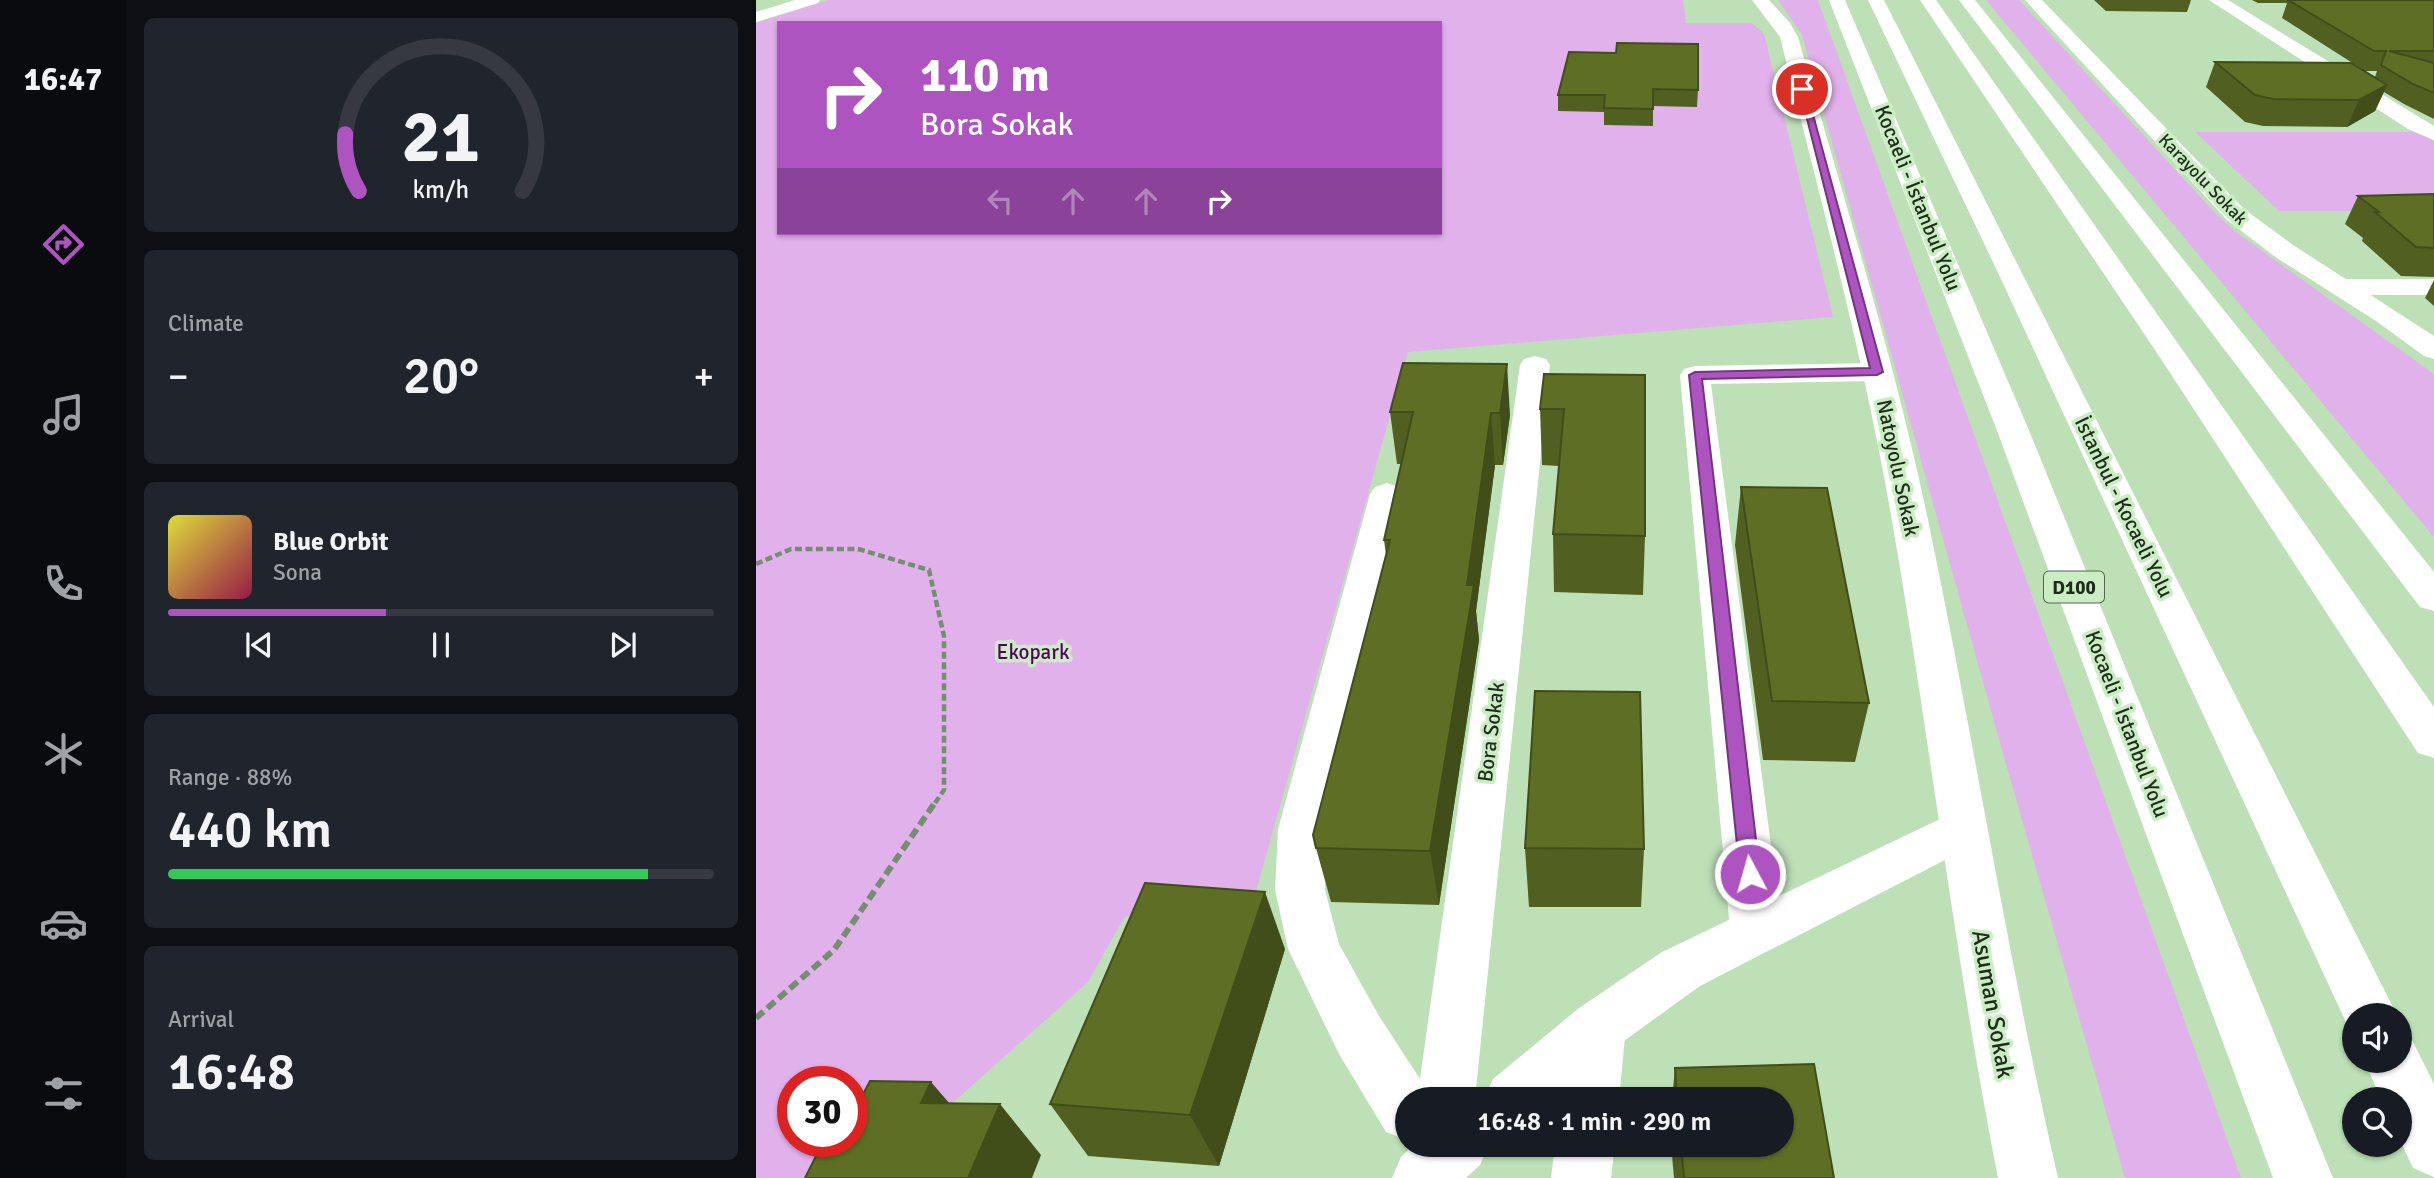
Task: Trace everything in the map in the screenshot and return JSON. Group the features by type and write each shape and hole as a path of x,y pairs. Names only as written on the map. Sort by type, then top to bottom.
{"main road":[{"path":"756,17 812,0"},
{"name":"Natoyolu Sokak","path":"1760,0 1784,27 1789,37 1877,372 1912,531 1961,828"},
{"name":"Kocaeli - İstanbul Yolu","path":"1837,0 2012,428 2303,1178"},
{"name":"İstanbul - Kocaeli Yolu","path":"1876,0 2013,276 2364,1003"},
{"path":"1928,0 2176,359 2434,741"},
{"path":"1967,0 2434,598"},
{"name":"Karayolu Sokak","path":"2033,0 2235,214 2290,255 2344,287 2434,351"},
{"path":"2217,0 2415,125 2434,134"},
{"path":"2234,11 2261,10"},
{"path":"2344,287 2434,287"},
{"name":"Bora Sokak","path":"1448,1087 1535,365"},
{"path":"1756,930 1695,375 1877,372"},
{"path":"1387,494 1302,830 1300,890 1314,949 1359,1035 1395,1092"},
{"path":"1527,1087 1598,1027 1681,969 1961,828"},
{"name":"Asuman Sokak","path":"1961,828 2008,1088 2028,1178"},
{"path":"1591,1087 1598,1027"},
{"path":"2398,1073 2434,1147"},
{"path":"1581,1178 1583,1157"}],"path":[{"path":"756,564 791,549 858,549 929,570 944,636 946,735 944,790 834,950 756,1018"}],"green space":[{"name":"Ekopark","path":"828,0 1683,0 1686,23 1752,23 1764,34 1833,317 1408,352 1256,891 1188,888 1124,918 1088,982 919,1133 898,1178 756,1178 756,23"},
{"path":"1778,0 1818,0 2241,1178 2125,1178 1802,35"},
{"path":"1986,0 2019,0 2216,214 2237,233 2434,374 2434,537"},
{"path":"2195,132 2413,132 2434,141 2434,211 2279,211"}],"building":[{"path":"2288,0 2434,0 2434,51 2389,51 2434,63 2434,93 2381,65 2386,51 2374,51"},
{"path":"1617,43 1698,44 1698,90 1653,89 1653,109 1604,108 1605,95 1558,95 1569,52 1616,53"},
{"path":"2215,62 2351,63 2387,85 2359,100 2273,99 2255,95"},
{"path":"2434,194 2434,248 2416,247 2358,196"},
{"path":"1403,363 1507,364 1500,413 1491,413 1467,585 1474,585 1430,851 1316,848 1313,835 1390,540 1384,540 1413,412 1390,412"},
{"path":"1544,374 1645,375 1645,536 1553,534 1564,409 1540,409"},
{"path":"1741,487 1827,488 1869,703 1772,701"},
{"path":"1535,691 1640,692 1644,849 1525,848"},
{"path":"1145,883 1265,892 1190,1115 1050,1104"},
{"path":"1814,1064 1834,1178 1684,1178 1682,1157 1794,1157 1794,1087 1676,1087 1675,1068"},
{"path":"870,1081 931,1082 921,1103 1000,1104 968,1178 805,1178 816,1157 868,1157"}],"route":[{"path":"1750,874 1695,375 1877,372 1802,89"}]}
